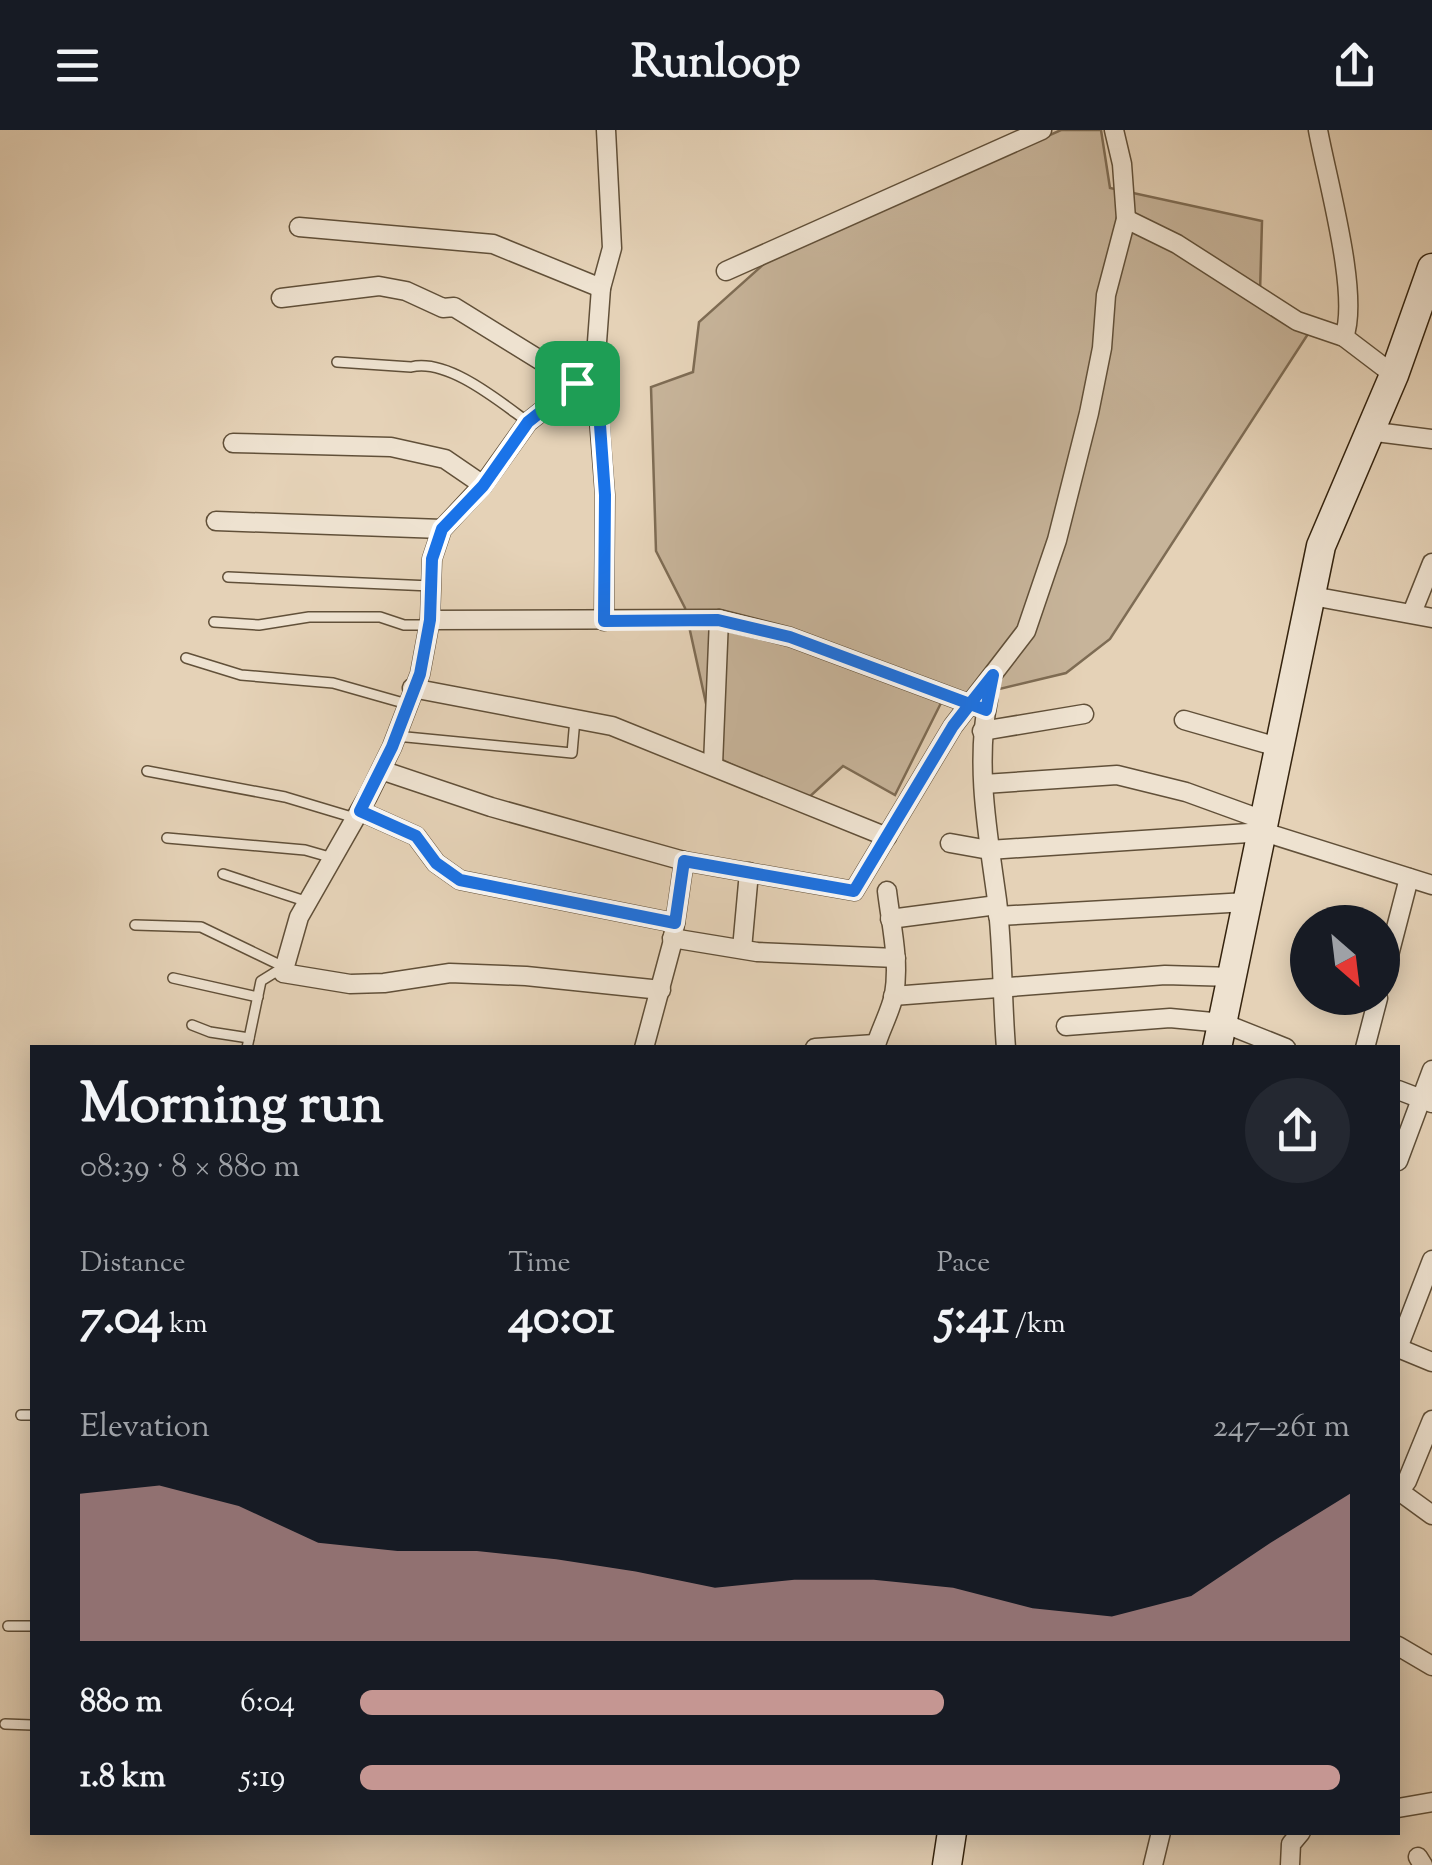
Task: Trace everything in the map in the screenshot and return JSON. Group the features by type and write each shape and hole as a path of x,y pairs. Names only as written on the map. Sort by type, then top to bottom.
{"street":[{"path":"604,621 605,495 596,369 602,288 612,248 606,131 624,130"},
{"path":"726,271 1042,130"},
{"path":"380,770 491,807 684,861 854,891 953,726 978,708 993,675 1026,631 1057,540 1089,413 1102,348 1106,296 1126,220 1122,164 1114,130"},
{"path":"1318,130 1348,286 1350,322 1344,337"},
{"path":"1126,220 1177,244 1297,321 1344,337 1394,375"},
{"path":"299,227 492,244 602,288"},
{"path":"1220,1035 1321,546 1394,375 1432,268"},
{"path":"281,298 378,286 406,290 443,308 454,307 577,383"},
{"path":"596,369 528,422 483,486 442,529 432,559 429,622 420,674 380,770 299,916 283,973 350,984 384,984 450,973 526,976 661,990"},
{"path":"1368,431 1432,440"},
{"path":"233,442 391,447 446,459 483,486"},
{"path":"216,521 442,529"},
{"path":"1412,613 1432,564"},
{"path":"1312,596 1432,618"},
{"path":"429,622 718,620 790,637 978,708"},
{"path":"713,765 718,620"},
{"path":"410,696 612,726 887,838"},
{"path":"978,708 989,850 998,910 1006,1045"},
{"path":"982,731 1084,714"},
{"path":"1184,720 1281,748"},
{"path":"984,784 1117,775 1156,783 1432,885"},
{"path":"357,814 416,836 436,863 460,880 742,949 896,958"},
{"path":"950,843 989,850 1265,826"},
{"path":"645,1045 674,931 684,861"},
{"path":"742,949 749,872"},
{"path":"1400,911 1409,878"},
{"path":"875,1045 893,996 896,958 886,891"},
{"path":"890,918 998,910 1248,902"},
{"path":"893,996 1165,975 1233,977"},
{"path":"1367,1045 1374,1015"},
{"path":"1066,1026 1170,1018 1220,1035 1271,1045"},
{"path":"1400,1158 1427,1102 1432,1070"},
{"path":"1400,1091 1427,1102"},
{"path":"1400,1343 1432,1260"},
{"path":"1400,1349 1432,1362"},
{"path":"1400,1490 1432,1420"},
{"path":"1400,1493 1432,1515"},
{"path":"1400,1647 1432,1666"},
{"path":"1400,1808 1432,1802"},
{"path":"947,1865 952,1835"},
{"path":"1153,1865 1160,1835"},
{"path":"1290,1865 1290,1844 1298,1835"}],"lane":[{"path":"337,362 434,368 473,383 528,422"},
{"path":"228,577 431,586"},
{"path":"214,622 259,626 309,617 380,617 404,625 429,622"},
{"path":"186,658 241,675 332,682 410,696"},
{"path":"396,736 572,753 575,719"},
{"path":"147,771 357,814"},
{"path":"167,838 305,850 333,858"},
{"path":"223,874 308,902"},
{"path":"134,925 201,927 284,967"},
{"path":"192,1025 248,1043 261,980 284,967"},
{"path":"173,978 258,997"},
{"path":"20,1415 30,1415"},
{"path":"8,1626 30,1626"},
{"path":"5,1724 30,1726"}],"shaded area":[{"path":"1061,130 1101,130 1110,188 1262,221 1260,293 1308,334 1110,639 1066,673 941,703 895,795 843,766 806,800 718,758 685,608 656,551 651,387 693,372 699,322 765,263"}],"route":[{"path":"577,383 528,422 483,486 442,529 432,559 430,620 420,674 392,747 360,811 416,836 436,863 460,880 675,923 684,861 854,891 953,726 970,704 986,710 993,675 970,704 790,637 718,620 604,621 605,495 596,369 577,383"}]}
